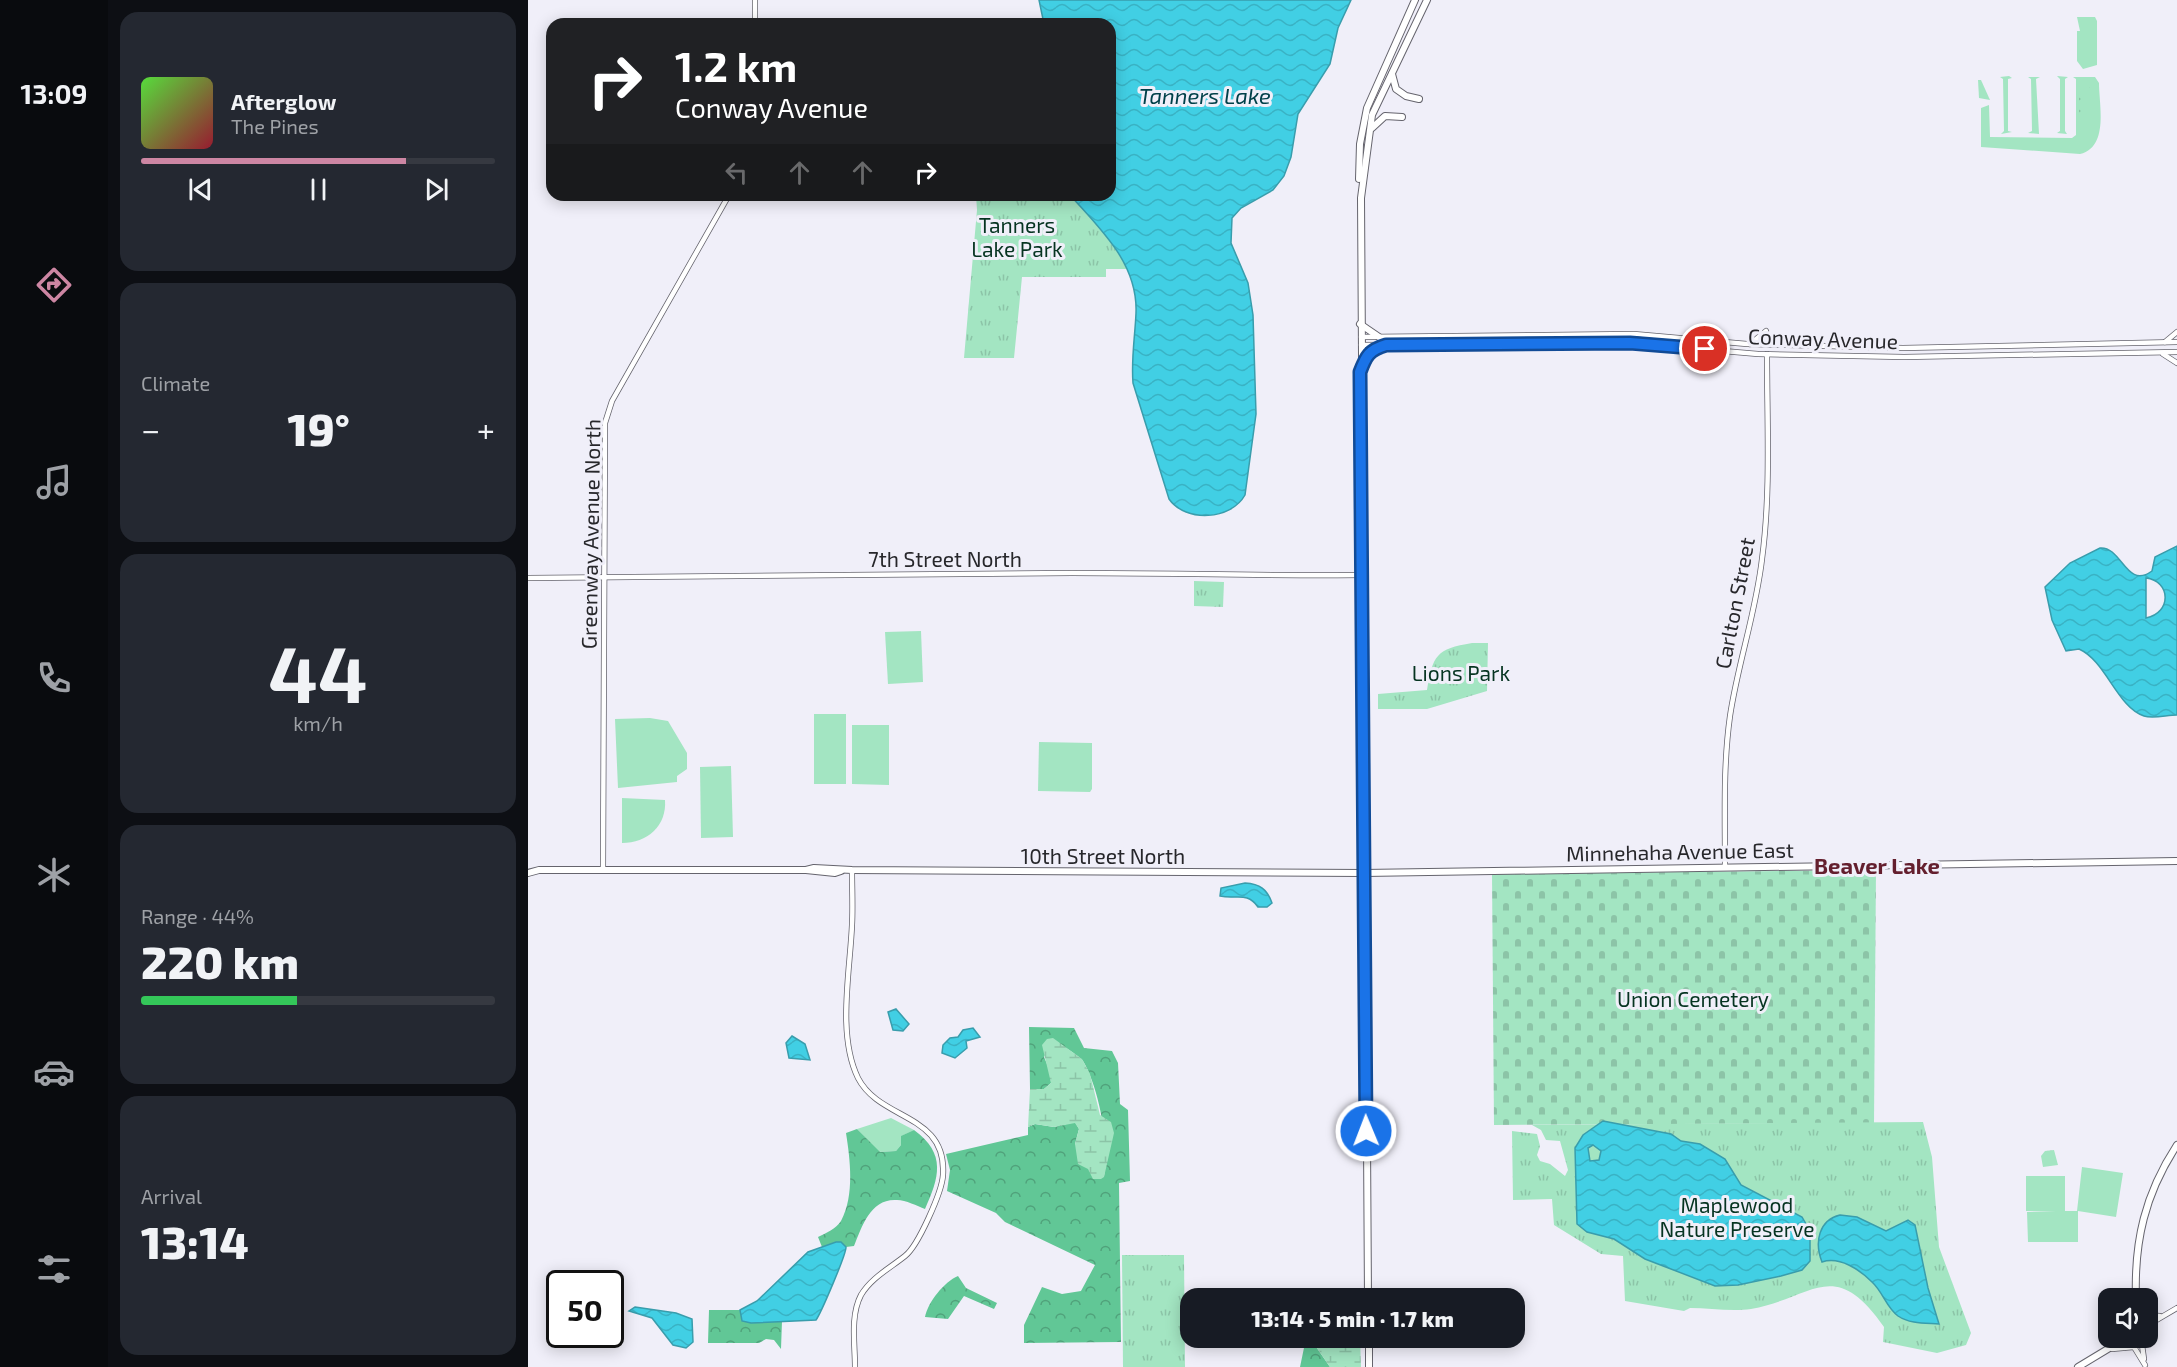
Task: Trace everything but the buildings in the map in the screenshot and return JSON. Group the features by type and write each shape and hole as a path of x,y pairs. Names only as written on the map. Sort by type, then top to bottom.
{"main road":[{"path":"1368,1288 1360,144 1367,108 1415,0"},
{"path":"1361,198 1372,115 1427,0"},
{"path":"1392,72 1396,89 1406,96 1419,99"},
{"path":"1368,137 1372,126 1382,117 1402,117"},
{"path":"1360,324 1379,337"},
{"path":"1360,372 1368,352 1386,345"},
{"name":"Minnehaha Avenue East","path":"1364,873 2177,861"},
{"name":"10th Street North","path":"528,868 539,870 806,870 825,873 852,870 1364,873"},
{"name":"10th Street North","path":"528,873 539,870"},
{"path":"2136,1288 2136,1259 2142,1218 2155,1183 2177,1145"},
{"path":"1369,1348 1369,1367"},
{"path":"2078,1367 2109,1348"}],"street":[{"path":"755,0 755,18"},
{"name":"Greenway Avenue North","path":"603,870 605,423 608,409 726,201"},
{"path":"1749,344 1766,331"},
{"path":"2163,343 2177,332"},
{"name":"Conway Avenue","path":"1360,337 1634,334 1767,345 1907,348 2177,342"},
{"name":"Conway Avenue","path":"1360,345 1630,343 1767,354 1965,357 2177,352"},
{"name":"Carlton Street","path":"1725,866 1727,736 1734,691 1758,585 1765,536 1767,345"},
{"path":"2157,352 2170,356 2177,363"},
{"name":"7th Street North","path":"528,578 1086,573 1363,575"},
{"path":"852,870 852,926 848,987 848,1045 851,1061 869,1093 884,1106 922,1125 931,1134 936,1142 943,1175 938,1193 908,1255 872,1282 862,1294 854,1318 855,1367"},
{"path":"2158,1319 2177,1308"},
{"path":"2158,1316 2163,1316"},
{"path":"2106,1350 2134,1347 2145,1366"},
{"path":"2142,1348 2145,1366"}],"green space":[{"path":"2077,17 2095,17 2097,21 2097,65 2083,69 2077,61 2077,31 2080,31"},
{"path":"2057,76 2068,77 2065,79 2065,131 2067,134 2057,133 2060,131 2060,79"},
{"path":"2000,77 2012,78 2008,79 2008,131 2012,132 2001,134 2004,131 2003,79"},
{"path":"2028,77 2040,77 2036,79 2039,134 2028,133 2032,131 2031,79"},
{"path":"2073,77 2095,77 2099,83 2101,113 2099,134 2089,150 2080,154 1981,147 1981,108 1989,105 1990,137 2072,138 2076,135 2076,79"},
{"path":"1978,80 1981,80 1990,100 1979,98"},
{"path":"2087,84 2090,88 2083,89 2083,116 2079,120 2079,90"},
{"name":"Tanners Lake Park","path":"976,201 1075,201 1113,243 1127,269 1106,269 1106,277 1022,277 1014,358 964,358"},
{"path":"1194,581 1224,582 1223,607 1194,606"},
{"path":"921,631 923,682 888,684 885,632"},
{"name":"Lions Park","path":"1472,643 1488,643 1487,691 1427,709 1378,709 1378,694 1427,690 1434,661 1438,656 1451,648"},
{"path":"814,714 846,714 846,784 814,784"},
{"path":"650,718 668,721 687,753 687,769 677,776 677,782 618,788 615,719"},
{"path":"852,725 889,725 889,785 852,784"},
{"path":"1039,742 1092,743 1092,789 1090,792 1038,791"},
{"path":"731,766 733,837 701,838 700,767"},
{"path":"622,798 665,800 663,818 654,831 640,840 622,843"},
{"name":"Union Cemetery","path":"1876,870 1874,1123 1494,1125 1492,874"},
{"path":"1029,1027 1074,1028 1084,1048 1112,1051 1118,1063 1120,1104 1128,1110 1130,1181 1119,1183 1121,1342 1024,1343 1024,1325 1042,1287 1062,1294 1081,1291 1095,1265 1005,1222 996,1213 947,1191 950,1170 946,1154 1028,1135 1028,1127 1035,1124 1054,1127 1075,1122 1079,1129 1075,1144 1104,1176 1106,1149 1102,1117 1089,1072 1078,1056 1053,1039 1044,1057 1050,1071 1051,1083 1044,1089 1030,1089"},
{"path":"1053,1038 1082,1059 1090,1074 1100,1115 1111,1122 1114,1133 1104,1177 1101,1179 1093,1179 1088,1169 1078,1164 1075,1144 1079,1129 1075,1123 1054,1127 1035,1124 1028,1127 1030,1089 1044,1089 1051,1083 1042,1045 1047,1039"},
{"path":"891,1118 914,1130 902,1136 901,1145 896,1151 879,1152 857,1129"},
{"name":"Maplewood Nature Preserve","path":"1923,1122 1932,1157 1939,1247 1971,1333 1966,1345 1937,1353 1883,1342 1884,1327 1866,1305 1851,1292 1836,1287 1822,1287 1772,1304 1744,1310 1690,1308 1684,1311 1625,1301 1623,1256 1601,1254 1554,1225 1552,1199 1513,1200 1512,1131 1537,1134 1540,1146 1537,1155 1540,1161 1550,1164 1565,1176 1568,1170 1560,1141 1546,1140 1541,1130 1532,1125"},
{"path":"857,1129 880,1152 896,1151 901,1145 901,1136 914,1130 925,1139 936,1157 934,1187 925,1209 904,1201 888,1201 874,1208 860,1230 854,1246 846,1247 841,1242 822,1247 818,1237 836,1226 845,1211 850,1189 846,1133"},
{"path":"2054,1150 2058,1165 2043,1167 2041,1156 2045,1151"},
{"path":"2082,1167 2123,1173 2116,1217 2078,1211 2078,1242 2028,1242 2027,1212 2056,1211 2026,1211 2026,1176 2065,1176 2065,1211 2077,1211"},
{"path":"1122,1255 1184,1255 1184,1288 1180,1288 1180,1348 1185,1348 1185,1367 1123,1367"},
{"path":"958,1276 966,1288 997,1303 994,1309 964,1296 948,1319 925,1317 937,1293"},
{"path":"709,1310 740,1310 742,1321 782,1321 781,1349 774,1340 766,1339 759,1343 708,1343"},
{"path":"1304,1348 1317,1348 1330,1367 1300,1367"},
{"path":"1317,1348 1360,1348 1361,1367 1330,1367"}],"water":[{"name":"Tanners Lake","path":"1039,0 1351,0 1338,28 1330,64 1298,114 1291,157 1284,176 1273,190 1241,208 1232,218 1231,243 1248,283 1253,315 1256,414 1245,495 1230,510 1219,514 1197,515 1177,507 1169,499 1133,383 1136,313 1131,278 1105,234 1075,201 1116,201 1116,18 1043,18"},
{"path":"2177,546 2177,715 2152,717 2144,716 2126,703 2097,663 2088,655 2079,649 2066,651 2052,620 2045,587 2070,563 2100,548 2114,553 2130,572 2136,575 2152,571 2155,557","holes":["2146,578 2154,580 2164,591 2164,604 2154,615 2146,618"]},
{"path":"1245,883 1262,888 1272,903 1267,907 1258,907 1250,899 1220,896 1221,888"},
{"path":"896,1009 909,1024 903,1031 893,1030 888,1012"},
{"path":"973,1028 980,1037 966,1041 967,1048 955,1058 942,1053 943,1045 950,1038 958,1037 963,1030"},
{"path":"792,1036 805,1044 810,1060 789,1058 786,1043"},
{"path":"1603,1121 1671,1134 1681,1141 1700,1144 1725,1159 1741,1185 1802,1217 1810,1231 1810,1261 1802,1270 1781,1276 1738,1285 1715,1286 1645,1259 1614,1239 1587,1232 1577,1224 1575,1148 1583,1135","holes":["1593,1145 1601,1151 1599,1160 1590,1161 1588,1148"]},
{"path":"1840,1215 1857,1217 1886,1231 1908,1220 1915,1225 1928,1288 1939,1324 1918,1323 1903,1319 1894,1312 1876,1286 1862,1273 1849,1265 1836,1261 1822,1262 1818,1247 1820,1233 1827,1222"},
{"path":"841,1242 846,1247 845,1252 816,1320 751,1323 742,1321 740,1310 757,1301 808,1252"},
{"path":"635,1307 676,1313 692,1319 693,1342 686,1348 673,1345 652,1318 629,1311"}],"district":[{"name":"Beaver Lake","path":"1877,865"}],"route":[{"path":"1366,1131 1360,372 1366,356 1368,352 1386,345 1630,343 1705,349"}]}
